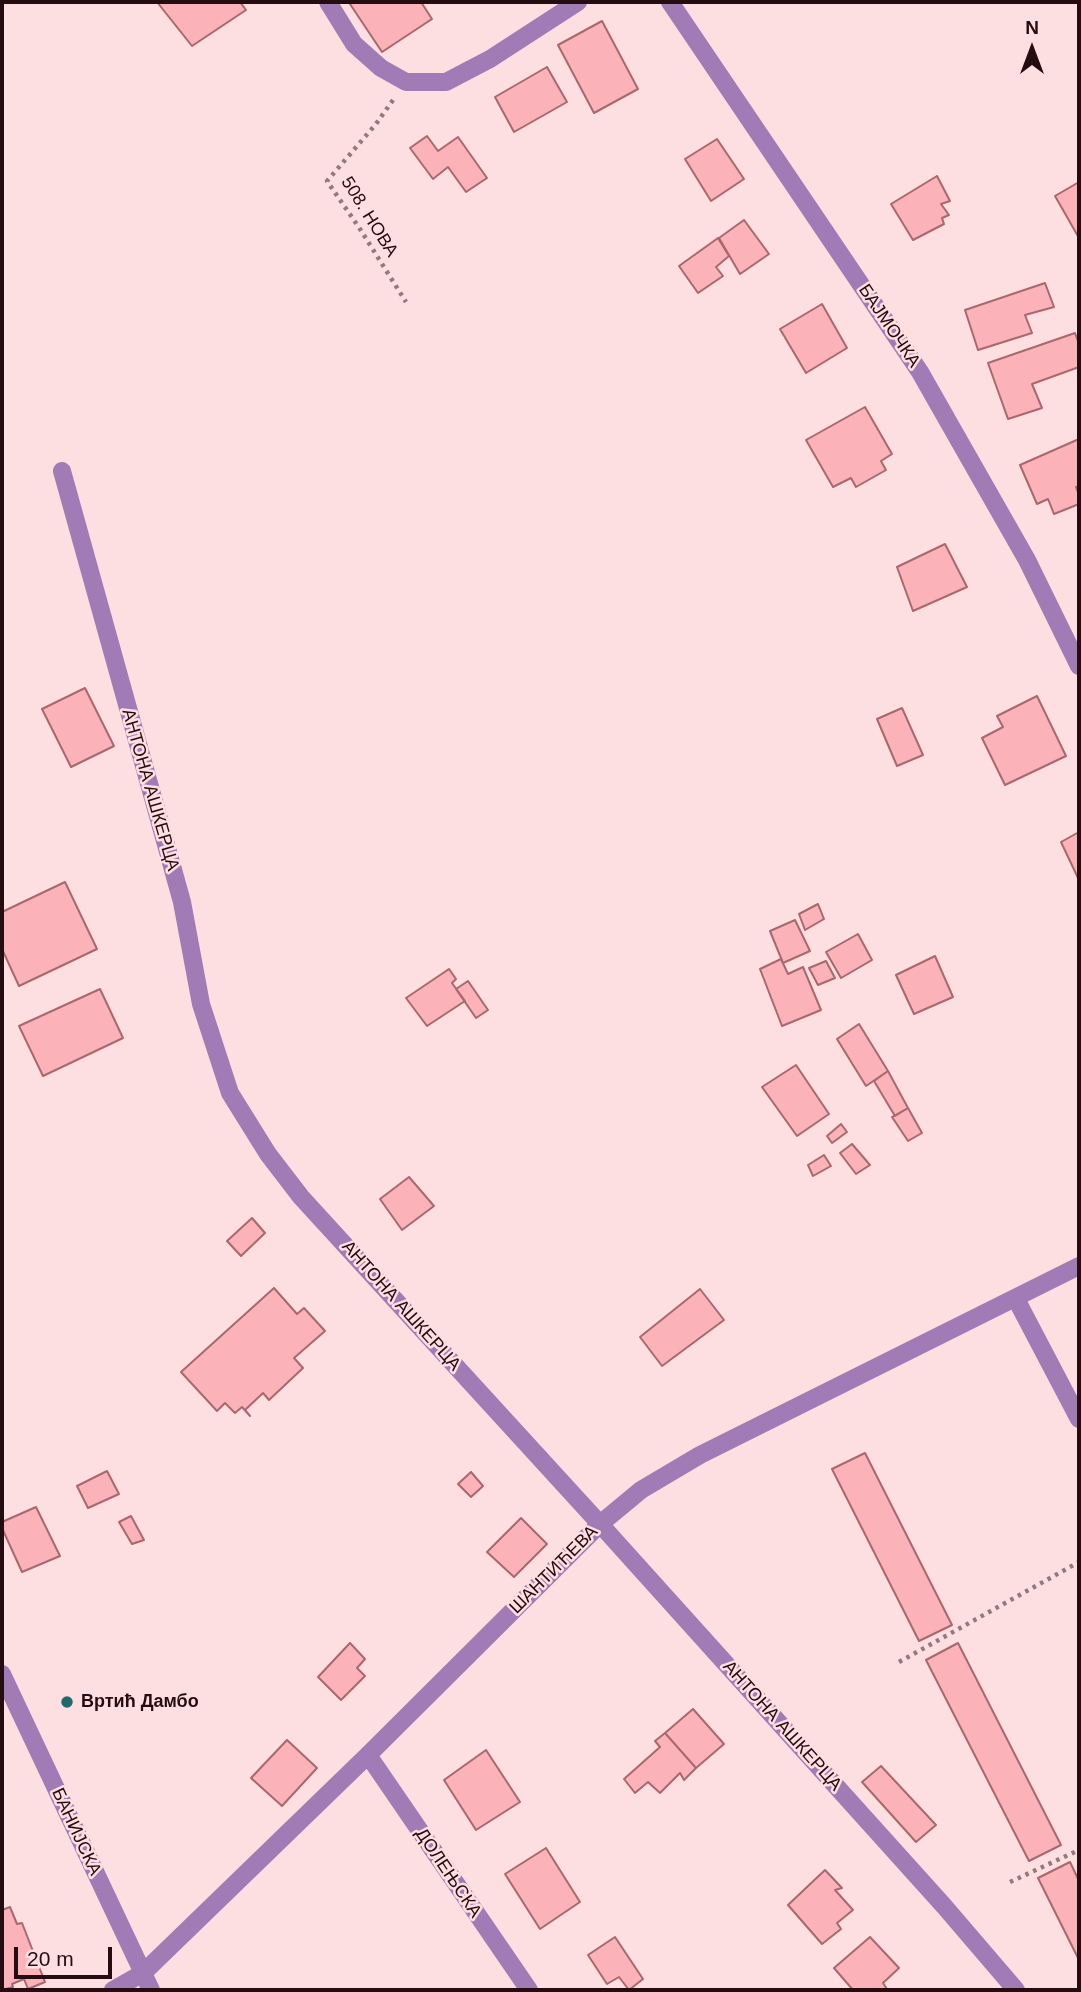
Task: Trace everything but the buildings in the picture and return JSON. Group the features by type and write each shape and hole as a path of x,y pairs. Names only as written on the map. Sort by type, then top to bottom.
{"street":[{"path":"328,2 354,44 381,68 405,82 446,82 490,59 578,2"},
{"name":"БАЈМОЧКА","path":"670,2 920,372 1027,560 1079,666"},
{"name":"АНТОНА АШКЕРЦА","path":"62,471 182,902 201,1004 230,1093 268,1154 301,1197 600,1524 944,1906 1016,1990"},
{"name":"ШАНТИЋЕВА","path":"113,1990 143,1973 368,1755 600,1524 641,1490 700,1455 1079,1266"},
{"path":"1016,1299 1079,1419"},
{"name":"БАНИЈСКА","path":"2,1676 151,1990"},
{"name":"ДОЛЕЊСКА","path":"368,1755 529,1990"}],"path":[{"name":"508. НОВА","path":"405,82 376,124 327,181 406,302"},
{"path":"899,1662 1079,1562"},
{"path":"1010,1882 1079,1850"}],"place":[{"name":"Вртић Дамбо","path":"67,1702"}]}
